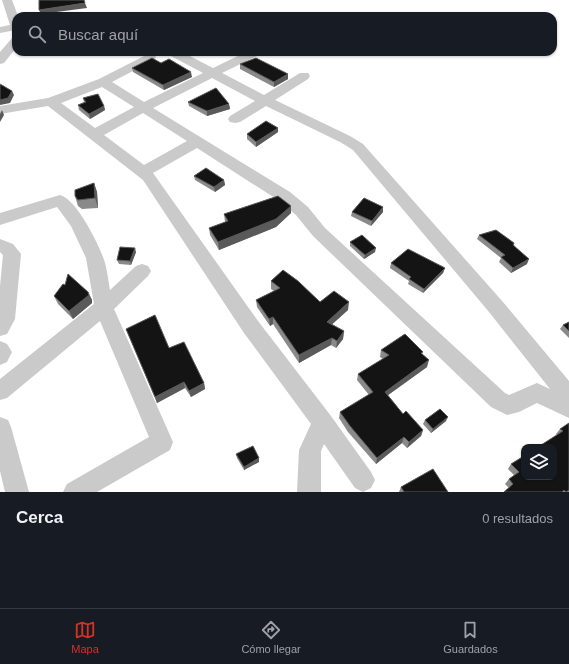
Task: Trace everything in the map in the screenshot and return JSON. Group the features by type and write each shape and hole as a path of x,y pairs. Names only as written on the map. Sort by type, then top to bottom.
{"street":[{"path":"8,0 12,13"},
{"path":"0,30 12,27"},
{"path":"0,60 12,45"},
{"path":"181,56 358,147 496,307 569,397"},
{"path":"95,134 144,107 247,56"},
{"path":"0,110 51,102 103,82 150,57"},
{"path":"234,119 266,101 304,76"},
{"path":"103,82 284,196 302,211 319,232 498,400 507,405 519,402 537,393 569,408"},
{"path":"51,102 95,134 148,176 251,327 323,423 362,480"},
{"path":"143,172 198,142"},
{"path":"0,219 60,200 78,223 95,258 104,307 162,442 75,492"},
{"path":"0,245 12,254 6,319 0,328"},
{"path":"0,391 104,307 142,271"},
{"path":"0,350 2,352 0,356"},
{"path":"309,492 310,450 323,423"},
{"path":"0,427 17,492"}],"building":[{"path":"39,0 84,0 85,3 39,10"},
{"path":"152,58 161,63 169,59 191,72 163,85 132,68"},
{"path":"256,58 288,74 274,82 240,64"},
{"path":"0,84 12,91 8,98 0,100"},
{"path":"216,88 229,104 207,111 188,102"},
{"path":"98,94 104,106 89,114 78,105 86,102 83,98"},
{"path":"266,121 278,128 256,142 247,134"},
{"path":"206,168 224,180 214,187 194,176"},
{"path":"94,183 95,198 78,200 75,196 75,190"},
{"path":"278,196 291,206 276,219 218,242 209,228 228,221 224,214"},
{"path":"364,198 383,207 372,221 352,212"},
{"path":"496,230 514,243 513,245 529,259 513,268 501,257 505,255 479,235"},
{"path":"362,235 376,248 365,255 350,242"},
{"path":"120,247 135,248 130,261 117,260"},
{"path":"408,249 445,268 424,289 409,279 411,277 391,263"},
{"path":"283,270 298,281 320,302 334,291 349,302 327,322 344,331 337,341 332,338 299,355 273,317 269,319 256,300 280,288 271,281"},
{"path":"68,274 88,292 89,295 69,311 54,296 63,284 65,285"},
{"path":"155,315 169,348 184,342 204,383 189,391 184,382 155,397 126,329"},
{"path":"569,322 569,331 563,325"},
{"path":"405,334 429,360 385,392 403,414 406,411 423,430 409,442 404,437 377,458 340,412 373,392 358,374 389,355 381,350"},
{"path":"440,409 448,417 433,429 425,420"},
{"path":"569,423 569,490 566,492 564,490 562,492 504,492 513,484 509,479 519,472 511,464 521,458 521,480 557,480 557,444 543,444 563,431 560,429"},
{"path":"253,446 259,458 244,467 236,454"},
{"path":"433,469 448,492 404,492 401,487"}]}
